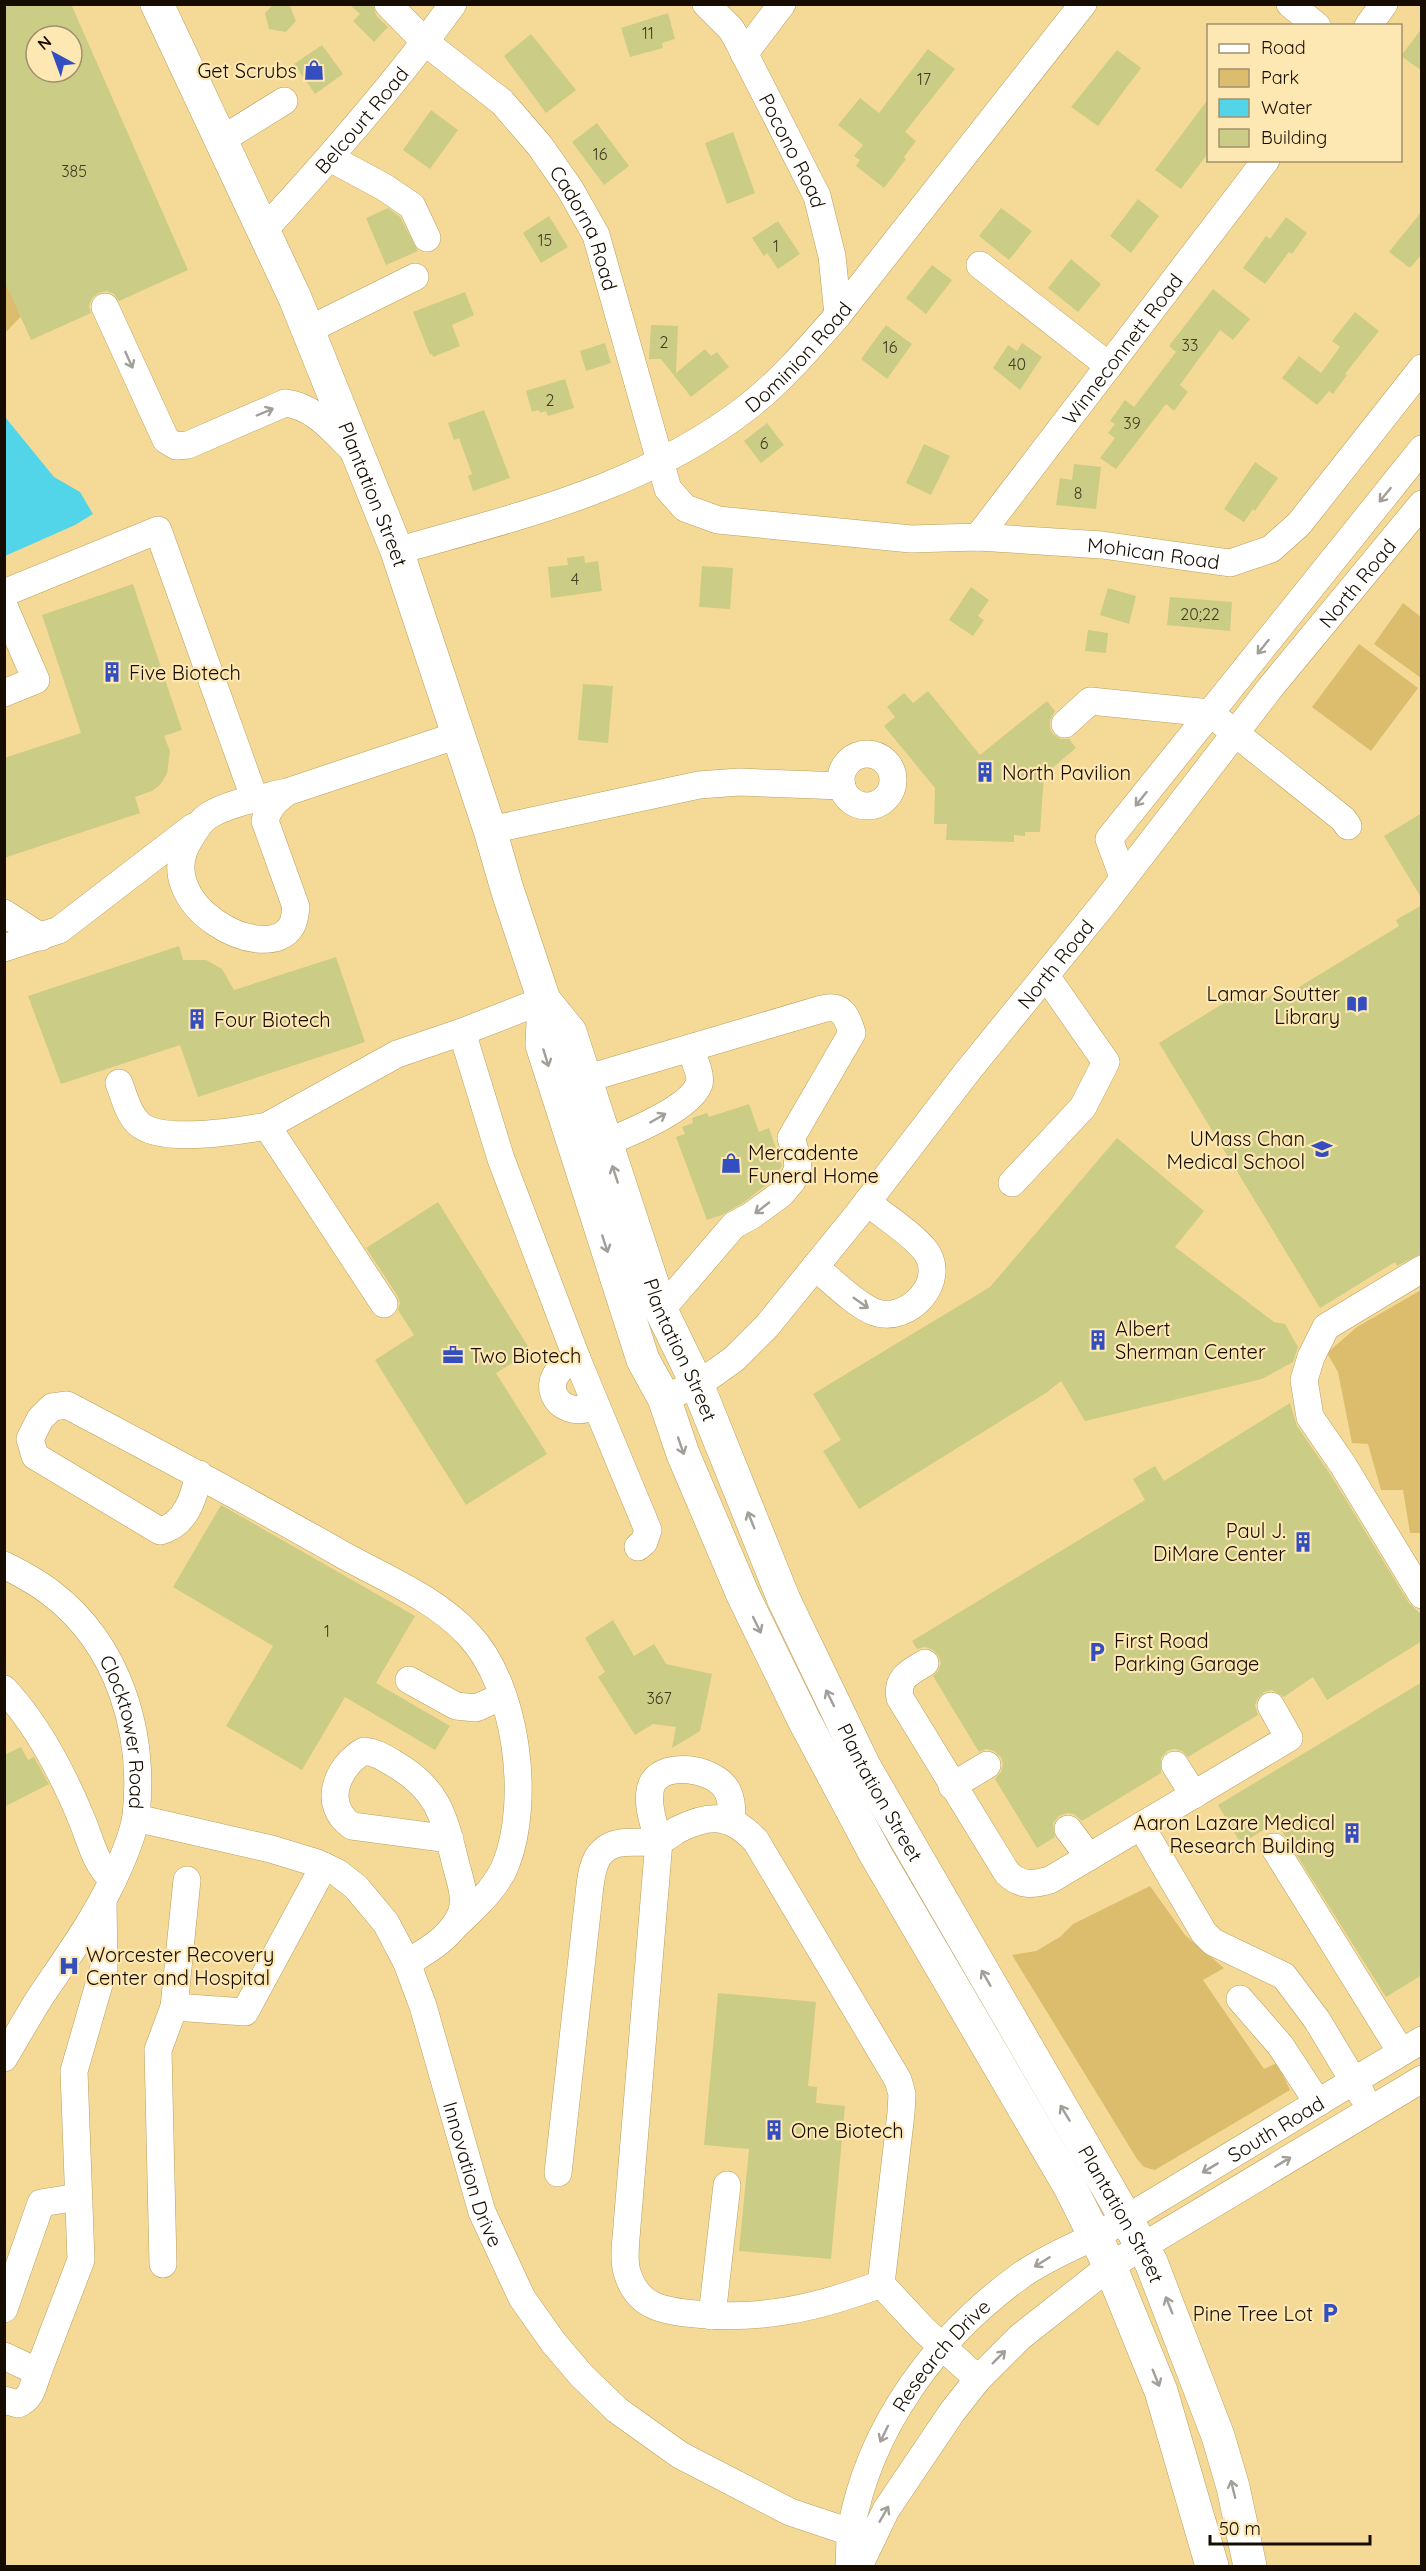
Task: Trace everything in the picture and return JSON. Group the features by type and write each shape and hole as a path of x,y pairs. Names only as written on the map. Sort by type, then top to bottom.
{"main road":[{"name":"Plantation Street","path":"157,4 264,230 308,330 398,551 544,1000 570,1032 661,1310 697,1384 784,1600 857,1753 1009,2019 1144,2247 1167,2299 1218,2436 1233,2487 1250,2566"},
{"name":"Plantation Street","path":"544,1000 542,1045 545,1056 643,1360 664,1398 683,1454 743,1595 804,1719 876,1855 1070,2187 1110,2266 1161,2391 1212,2566"}],"street":[{"name":"Cadorna Road","path":"388,4 425,42 502,102 540,146 570,189 596,235 668,489 685,508 718,520 911,539 978,537"},
{"name":"Belcourt Road","path":"264,230 330,158 425,42 453,4"},
{"name":"Pocono Road","path":"706,4 731,29 817,196 832,256 838,315"},
{"path":"744,54 782,4"},
{"name":"Dominion Road","path":"398,551 593,492 659,463 749,406 794,364 838,315 1083,4"},
{"path":"1290,4 1315,24"},
{"path":"1369,24 1384,4"},
{"path":"221,140 284,101"},
{"path":"330,158 384,187 412,206 427,238"},
{"name":"Winneconnett Road","path":"978,537 1264,162"},
{"path":"980,265 1109,366"},
{"path":"308,330 415,277"},
{"path":"105,307 166,440 176,446 188,445 285,403 297,404 313,413 359,456"},
{"name":"Mohican Road","path":"978,537 1102,545 1230,563 1258,555 1281,542 1299,524 1422,368"},
{"path":"1123,877 1109,839 1422,449"},
{"name":"North Road","path":"664,1398 697,1384 734,1359 767,1326 867,1202 967,1072 1046,976 1236,732 1422,504"},
{"path":"4,594 158,530 255,800"},
{"path":"4,606 36,680 4,693"},
{"path":"1065,724 1090,701 1210,713 1343,819 1348,826"},
{"path":"4,948 41,938 59,930 207,816 458,735"},
{"path":"490,830 699,785 740,782 842,786"},
{"path":"207,816 184,847 179,871 181,882 190,898 207,917 238,935 263,940 277,938 292,925 296,907 265,821 272,804 287,792"},
{"path":"4,913 41,938"},
{"path":"1012,1183 1083,1107 1106,1062 1046,976"},
{"path":"119,1083 137,1123 146,1129 170,1134 241,1131 267,1126 397,1054 544,1000"},
{"path":"585,1079 831,1007 845,1013 852,1032 800,1126 791,1138 798,1169 792,1181 781,1194 751,1216 734,1225 661,1310"},
{"path":"462,1032 501,1159 577,1359 565,1363 557,1372 552,1382 552,1391 562,1405 576,1411 596,1406 648,1530 644,1542 638,1546"},
{"path":"605,1143 631,1133 674,1109 698,1086 700,1080 690,1048"},
{"path":"267,1126 384,1304"},
{"path":"815,1267 873,1312 891,1315 907,1311 922,1297 932,1280 932,1265 925,1250 867,1202"},
{"path":"1422,1269 1326,1327 1311,1357 1304,1380 1310,1417 1343,1465 1422,1595"},
{"path":"199,1474 194,1497 188,1509 171,1528 160,1531 35,1456 30,1439 40,1419 52,1407 67,1405 199,1474 430,1603 470,1636 490,1663 503,1696 517,1754 518,1793 515,1827 506,1865 496,1880 439,1943 407,1964"},
{"name":"Clocktower Road","path":"4,1565 52,1594 81,1622 107,1656 126,1701 132,1722 138,1774 136,1818 108,1890 78,1942 38,2001 4,2058"},
{"path":"925,1663 901,1680 898,1689 900,1698 1007,1873 1021,1884 1028,1885 1050,1880 1289,1738 1271,1706"},
{"path":"409,1680 456,1706 476,1708 503,1696"},
{"path":"4,1689 30,1722 57,1766 82,1820 108,1890 104,1967 74,2072 81,2260 29,2398 18,2404 4,2400"},
{"path":"952,1786 987,1765"},
{"path":"1175,1765 1194,1795"},
{"path":"732,1821 731,1801 725,1786 713,1777 672,1770 654,1782 650,1794 654,1827 659,1841 625,2256 627,2273 633,2285 650,2304 660,2310 712,2316 749,2317 784,2313 846,2297 881,2284"},
{"name":"Innovation Drive","path":"136,1818 271,1849 324,1866 339,1873 373,1905 398,1943 423,2006 482,2212 519,2292 553,2342 581,2375 617,2410 680,2455 790,2512 850,2532"},
{"path":"558,2172 588,1904 595,1864 601,1852 622,1842 659,1841 701,1820 732,1821 741,1826 756,1841 898,2080 902,2094 901,2113 881,2284"},
{"path":"1141,1826 1204,1933 1223,1947 1284,1976 1317,2020 1371,2109"},
{"path":"1068,1829 1089,1857"},
{"path":"450,1839 464,1897 461,1914 451,1930"},
{"path":"1274,1847 1411,2046"},
{"path":"174,2007 245,2012 324,1866"},
{"path":"163,2264 158,2050 174,2007 188,1880"},
{"path":"1240,2000 1280,2045 1318,2103"},
{"path":"1280,2045 1317,2020"},
{"name":"South Road","path":"1128,2218 1411,2046"},
{"name":"South Road","path":"1144,2247 1422,2079"},
{"path":"712,2316 727,2185"},
{"path":"4,2309 41,2203 78,2197"},
{"name":"Research Drive","path":"849,2566 850,2532 861,2490 882,2437 909,2389 941,2346 980,2308 1020,2276 1056,2253 1128,2218"},
{"name":"Research Drive","path":"859,2566 874,2533 898,2491 952,2412 978,2379 1020,2337 1110,2266 1144,2247"},
{"path":"881,2284 941,2346 978,2379"},
{"path":"4,2356 38,2372"}],"green space":[{"path":"4,245 28,309 5,333 4,333"},
{"path":"1403,603 1421,617 1421,678 1374,644"},
{"path":"1359,644 1418,688 1371,751 1312,707"},
{"path":"1421,1290 1421,1533 1410,1533 1403,1490 1381,1490 1368,1444 1352,1443 1338,1372 1327,1353 1357,1327"},
{"path":"1150,1886 1185,1935 1224,1968 1203,1980 1264,2069 1277,2063 1290,2090 1155,2170 1144,2167 1137,2159 1012,1955 1036,1951 1060,1937 1073,1924"}],"water":[{"path":"5,417 54,477 80,492 93,514 75,525 5,556"}],"building":[{"path":"4,4 71,4 80,24 24,24 24,84 84,84 84,34 188,270 119,301 114,294 107,291 99,293 92,298 89,306 91,313 31,340 4,280"},
{"path":"274,4 289,4 296,21 286,32 269,29 265,13"},
{"path":"349,4 373,4 376,15 388,27 374,42 353,21 360,14"},
{"path":"668,13 675,39 662,43 663,48 630,57 621,28"},
{"path":"1422,28 1422,71 1402,55"},
{"path":"531,34 576,90 546,113 504,56"},
{"path":"322,45 343,74 315,94 294,64"},
{"path":"928,49 955,69 905,132 916,141 904,157 906,159 884,188 856,166 860,160 854,156 863,145 838,125 860,98 879,113"},
{"path":"1117,50 1141,68 1098,126 1071,107"},
{"path":"1207,101 1207,155 1181,189 1155,170"},
{"path":"431,110 458,130 430,169 403,150"},
{"path":"597,123 629,166 604,185 572,142"},
{"path":"733,132 755,193 727,204 705,143"},
{"path":"1138,199 1159,216 1131,253 1110,236"},
{"path":"388,208 400,217 418,251 386,265 366,218"},
{"path":"1001,208 1032,231 1009,260 979,236"},
{"path":"1422,211 1422,254 1410,268 1389,252"},
{"path":"549,216 568,247 541,263 523,233"},
{"path":"1286,217 1307,233 1292,254 1289,252 1265,284 1243,268 1266,236 1270,239"},
{"path":"778,221 800,254 778,269 767,253 764,256 752,238"},
{"path":"1071,259 1101,284 1078,312 1048,288"},
{"path":"932,265 952,280 926,314 906,298"},
{"path":"1213,289 1250,319 1233,340 1220,330 1180,385 1188,392 1174,411 1166,404 1116,469 1100,458 1115,438 1108,433 1115,424 1110,421 1125,400 1134,407 1176,352 1169,346"},
{"path":"465,292 474,315 452,325 460,346 433,357 432,354 430,355 413,312"},
{"path":"1355,312 1379,331 1345,374 1347,375 1333,394 1329,391 1317,405 1282,378 1299,356 1321,373 1340,347 1332,341"},
{"path":"651,325 678,326 676,373 705,349 711,356 717,352 729,367 691,397 661,359 649,359"},
{"path":"886,325 912,344 887,379 861,359"},
{"path":"605,343 611,363 586,371 580,351"},
{"path":"1022,343 1042,357 1020,390 993,368 1008,345 1017,351"},
{"path":"565,379 574,408 548,416 546,411 532,412 526,391"},
{"path":"484,410 510,478 473,491 468,476 472,474 459,438 454,440 448,423"},
{"path":"767,423 784,445 761,463 744,441"},
{"path":"924,444 950,456 931,495 906,483"},
{"path":"1255,462 1278,478 1255,511 1253,509 1244,522 1224,509"},
{"path":"1074,464 1101,467 1096,509 1056,505 1060,478 1072,480"},
{"path":"584,556 585,563 598,561 602,591 551,598 548,567 568,565 567,558"},
{"path":"702,566 733,568 730,609 699,607"},
{"name":"Five Biotech","path":"133,584 182,730 164,736 170,751 167,774 160,785 152,791 135,797 140,813 4,858 4,758 81,733 42,615"},
{"path":"971,587 989,600 978,616 984,620 973,636 949,620"},
{"path":"1108,588 1136,596 1129,624 1100,615"},
{"path":"1170,597 1232,602 1230,631 1167,625"},
{"path":"1088,630 1108,633 1106,653 1085,651"},
{"path":"583,684 613,686 608,743 578,740"},
{"name":"North Pavilion","path":"928,691 980,755 1047,701 1055,711 1050,720 1053,734 1061,739 1069,739 1076,748 1044,775 1040,832 1025,832 1025,836 1014,835 1014,842 946,840 947,824 934,824 935,788 884,726 895,717 887,707 904,693 913,703"},
{"path":"1422,813 1422,899 1384,836"},
{"name":"UMass Chan Medical School","path":"1422,905 1422,1253 1397,1266 1395,1262 1320,1308 1159,1043 1245,990 1255,1005 1282,989 1286,995 1399,926 1396,920"},
{"name":"Four Biotech","path":"179,946 183,960 206,960 222,969 234,990 336,957 365,1042 198,1097 180,1045 61,1084 28,996"},
{"path":"749,1104 759,1132 769,1128 782,1166 770,1182 743,1203 722,1215 707,1220 676,1137 685,1134 682,1127 693,1123 692,1118 707,1113 709,1117"},
{"name":"Albert Sherman Center","path":"1117,1138 1204,1211 1175,1247 1274,1322 1285,1324 1298,1347 1293,1362 1262,1379 1085,1421 1061,1381 1046,1393 859,1509 823,1451 841,1440 813,1394 990,1287"},
{"name":"Two Biotech","path":"438,1202 531,1351 496,1373 547,1454 466,1505 375,1360 414,1335 398,1310 400,1303 397,1295 366,1248"},
{"name":"First Road Parking Garage","path":"1290,1403 1297,1426 1330,1474 1409,1603 1422,1615 1422,1641 1327,1700 1313,1677 1284,1697 1272,1690 1264,1692 1255,1705 1258,1715 1188,1757 1182,1751 1174,1749 1167,1751 1161,1758 1161,1773 1082,1821 1074,1814 1067,1813 1059,1816 1053,1823 1055,1837 1037,1848 995,1779 1001,1772 1003,1764 1001,1757 994,1751 986,1749 979,1752 933,1676 941,1663 938,1655 925,1647 917,1649 912,1641 1145,1500 1133,1479 1155,1466 1164,1481"},
{"path":"221,1505 415,1616 376,1683 450,1726 435,1750 345,1697 302,1770 226,1726 273,1646 173,1587"},
{"path":"613,1620 634,1656 654,1644 666,1664 712,1674 700,1731 672,1748 676,1727 653,1724 635,1735 598,1677 605,1672 585,1638"},
{"name":"Aaron Lazare Medical Research Building","path":"1422,1682 1422,1975 1386,1997 1276,1822 1241,1844 1218,1805"},
{"path":"21,1747 28,1760 34,1757 49,1784 4,1807 4,1755"},
{"name":"One Biotech","path":"718,1993 816,2002 808,2086 817,2087 816,2103 845,2106 831,2259 739,2251 749,2149 704,2145"}],"place":[{"name":"Get Scrubs","path":"314,70"},
{"name":"Five Biotech","path":"112,672"},
{"name":"North Pavilion","path":"985,772"},
{"name":"Lamar Soutter Library","path":"1357,1004"},
{"name":"Four Biotech","path":"197,1019"},
{"name":"UMass Chan Medical School","path":"1322,1149"},
{"name":"Mercadente Funeral Home","path":"731,1163"},
{"name":"Albert Sherman Center","path":"1098,1340"},
{"name":"Two Biotech","path":"453,1355"},
{"name":"Paul J. DiMare Center","path":"1303,1542"},
{"name":"First Road Parking Garage","path":"1097,1652"},
{"name":"Aaron Lazare Medical Research Building","path":"1352,1833"},
{"name":"Worcester Recovery Center and Hospital","path":"69,1966"},
{"name":"One Biotech","path":"774,2130"},
{"name":"Pine Tree Lot","path":"1330,2313"}]}
